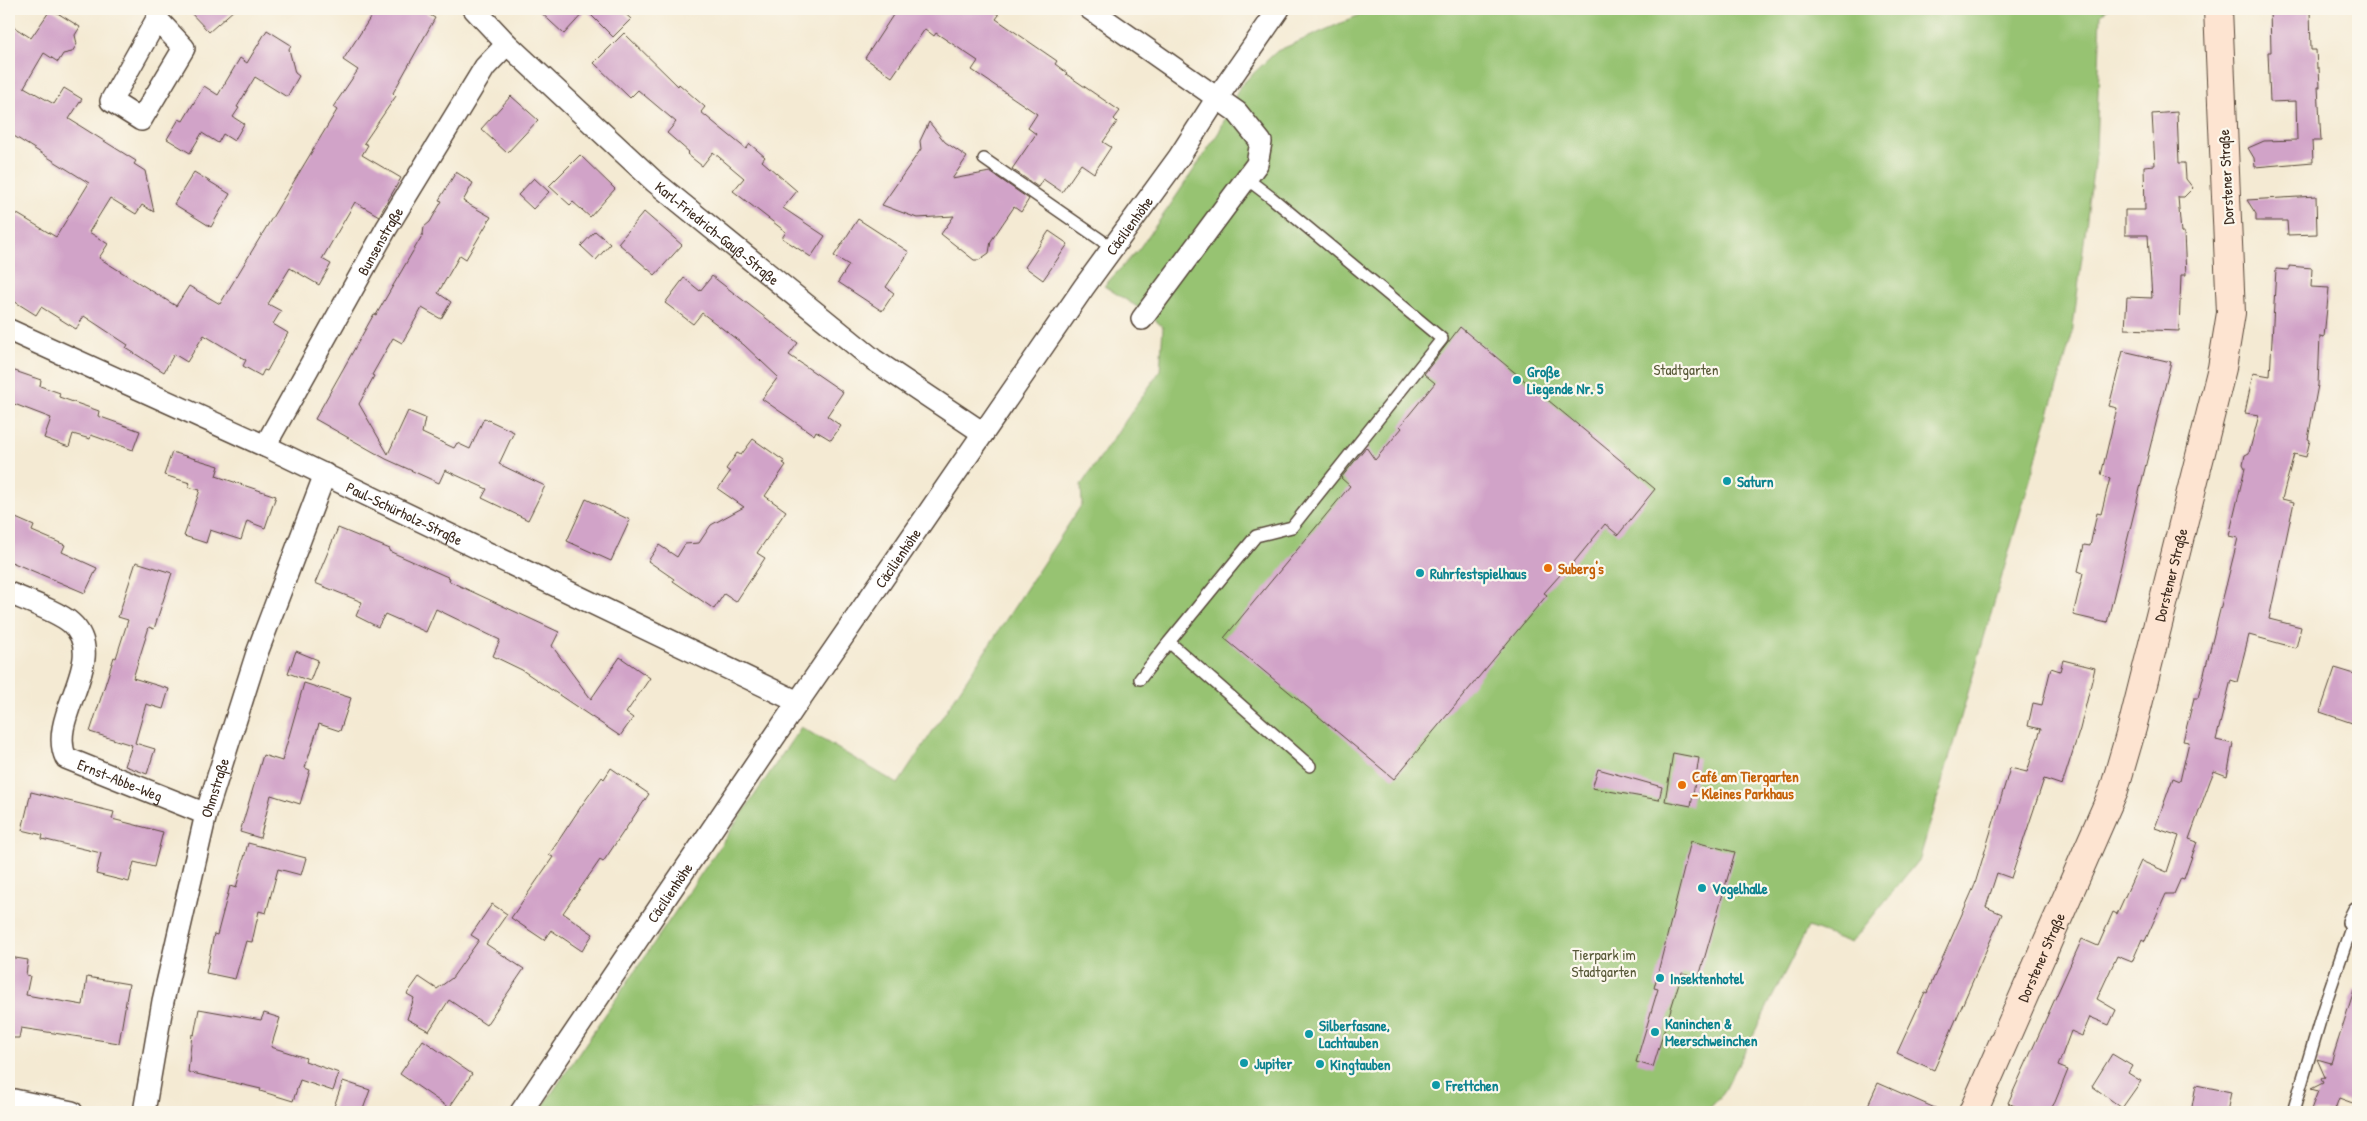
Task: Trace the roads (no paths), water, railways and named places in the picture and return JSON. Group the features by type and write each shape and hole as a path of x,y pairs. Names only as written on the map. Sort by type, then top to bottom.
{"main road":[{"name":"Dorstener Straße","path":"1973,1112 2114,790 2132,728 2222,368 2231,313 2218,9"}],"street":[{"name":"Karl-Friedrich-Gauß-Straße","path":"474,9 507,44 655,182 874,360 983,433"},
{"path":"1090,9 1238,112 1261,142 1257,164 1247,179 1142,319"},
{"name":"Cäcilienhöhe","path":"521,1112 798,702 983,433 1084,287 1114,249 1179,157 1217,98 1283,10"},
{"name":"Bunsenstraße","path":"265,446 392,220 485,67 507,44"},
{"name":"Paul-Schürholz-Straße","path":"9,330 325,474 798,702"},
{"name":"Ohmstraße","path":"144,1112 163,1001 206,814 257,654 325,474"},
{"name":"Ernst-Abbe-Weg","path":"9,593 65,619 75,628 84,642 85,657 60,741 66,758 206,814"},
{"path":"9,1099 72,1112"}],"lane":[{"path":"984,159 1114,249"},
{"path":"1140,678 1256,536 1292,527 1442,339 1247,179"},
{"path":"1169,642 1310,766"},
{"path":"2293,1112 2339,964 2356,917"}],"place":[{"name":"Große Liegende Nr. 5","path":"1517,380"},
{"name":"Saturn","path":"1727,481"},
{"name":"Suberg's","path":"1548,568"},
{"name":"Ruhrfestspielhaus","path":"1420,573"},
{"name":"Café am Tiergarten - Kleines Parkhaus","path":"1682,785"},
{"name":"Vogelhalle","path":"1702,888"},
{"name":"Insektenhotel","path":"1660,978"},
{"name":"Kaninchen & Meerschweinchen","path":"1655,1032"},
{"name":"Silberfasane, Lachtauben","path":"1309,1034"},
{"name":"Jupiter","path":"1244,1063"},
{"name":"Kingtauben","path":"1320,1064"},
{"name":"Frettchen","path":"1436,1085"}],"park label":[{"name":"Stadtgarten","path":"1686,369"},
{"name":"Tierpark im Stadtgarten","path":"1604,962"}]}
